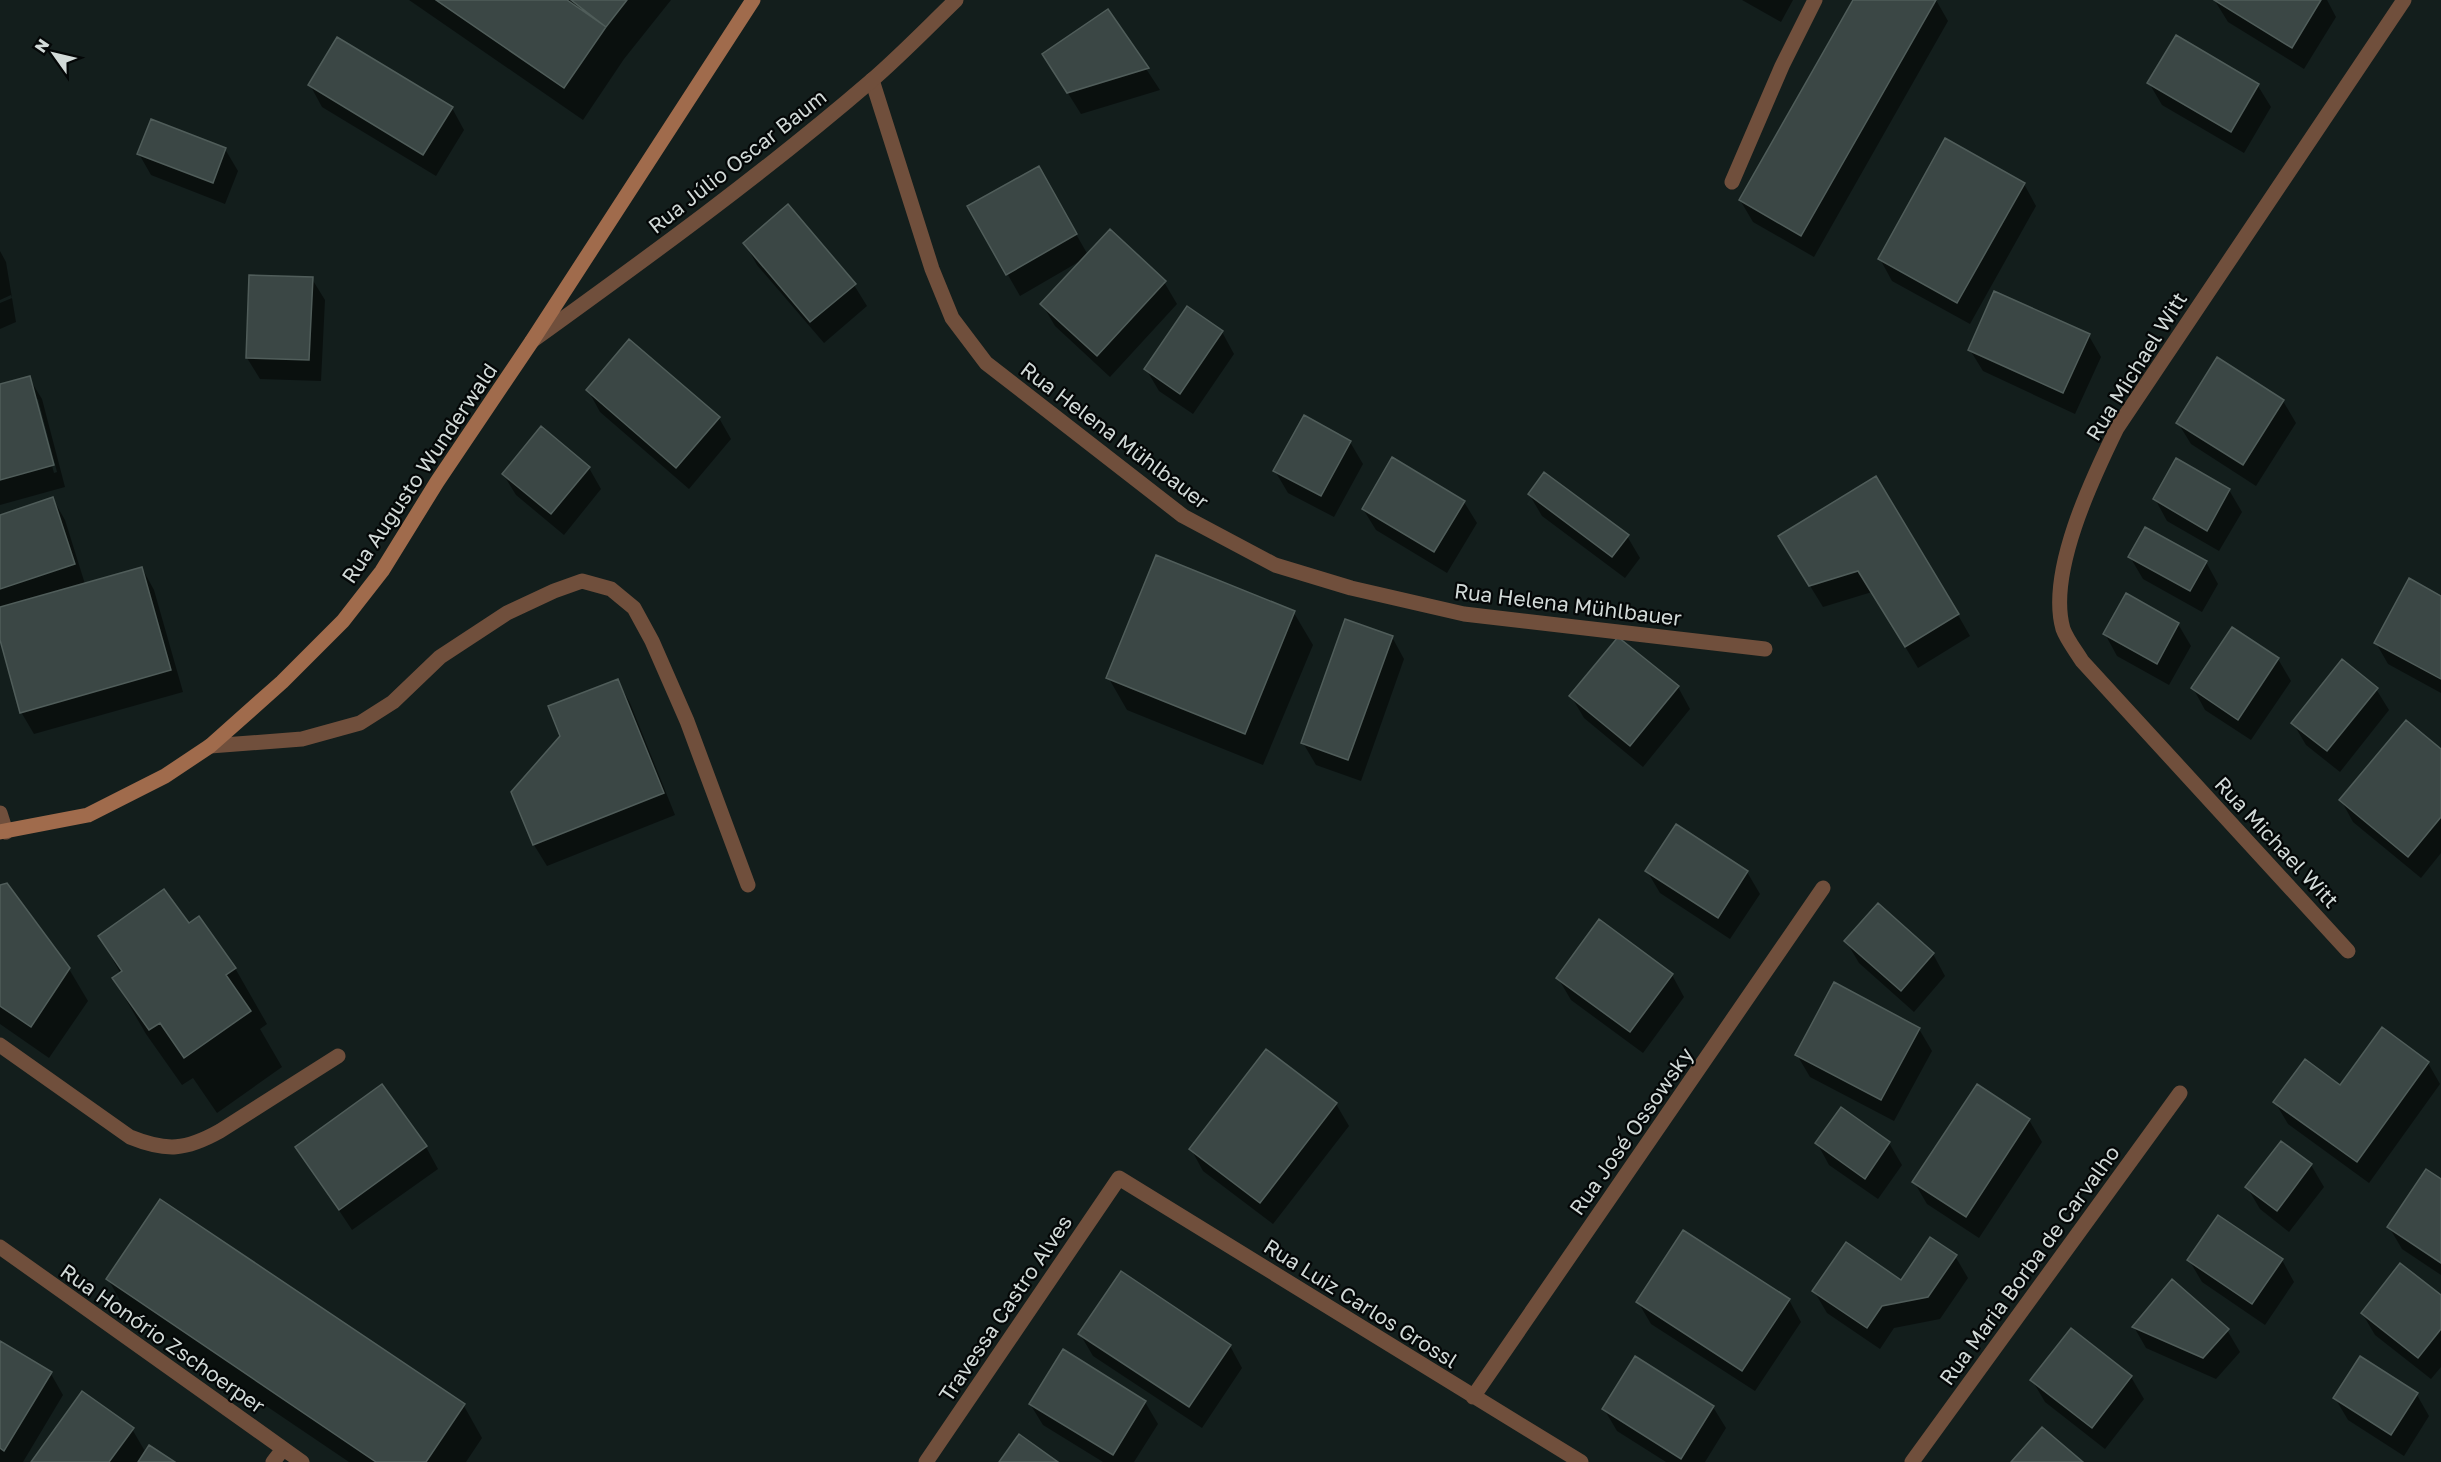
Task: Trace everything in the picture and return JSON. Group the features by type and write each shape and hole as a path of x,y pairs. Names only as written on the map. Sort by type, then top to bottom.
{"main road":[{"name":"Rua Augusto Wunderwald","path":"3,832 88,815 165,776 210,746 282,682 343,621 382,571 437,482 532,342 753,0"}],"street":[{"name":"Rua Júlio Oscar Baum","path":"532,342 744,184 872,80 956,0"},
{"path":"1732,182 1782,66 1815,0"},
{"name":"Rua Michael Witt","path":"2348,951 2082,661 2064,632 2059,606 2065,563 2078,520 2096,472 2117,428 2404,0"},
{"name":"Rua Helena Mühlbauer","path":"872,80 932,269 952,318 986,363 1183,516 1275,565 1374,594 1464,614 1765,649"},
{"path":"210,746 302,739 360,723 393,702 440,657 479,629 507,613 582,581 611,589 634,608 652,641 687,721 748,885"},
{"path":"0,813 3,832"},
{"name":"Rua José Ossowsky","path":"1473,1397 1823,888"},
{"path":"0,1045 130,1137 152,1146 177,1148 200,1142 220,1131 338,1056"},
{"name":"Rua Maria Borba de Carvalho","path":"1912,1462 2180,1093"},
{"name":"Rua Luiz Carlos Grossl","path":"1119,1178 1581,1462"},
{"name":"Travessa Castro Alves","path":"926,1462 1119,1178"},
{"name":"Rua Honório Zschoerper","path":"0,1247 302,1462"},
{"path":"273,1462 283,1449"}],"building":[{"path":"436,0 567,0 606,27 564,88"},
{"path":"571,0 627,0 606,27"},
{"path":"1853,0 1936,0 1801,236 1739,200"},
{"path":"2214,0 2321,0 2292,48"},
{"path":"1108,9 1149,68 1067,93 1042,54"},
{"path":"2176,35 2259,84 2231,132 2147,83"},
{"path":"337,37 453,107 423,155 308,85"},
{"path":"151,119 226,148 213,183 137,154"},
{"path":"1945,138 2025,183 1957,303 1878,259"},
{"path":"1039,166 1077,234 1006,275 967,206"},
{"path":"788,204 856,284 810,322 743,243"},
{"path":"1110,229 1166,281 1097,356 1040,304"},
{"path":"249,275 313,277 309,360 246,358"},
{"path":"1994,291 2090,334 2063,393 1968,350"},
{"path":"1187,306 1223,331 1180,394 1144,369"},
{"path":"629,339 720,417 676,468 586,390"},
{"path":"2217,357 2284,400 2243,465 2176,423"},
{"path":"30,376 54,465 0,480 0,384"},
{"path":"1304,415 1351,441 1321,496 1273,471"},
{"path":"541,426 590,467 551,514 502,474"},
{"path":"1392,457 1465,501 1434,552 1362,509"},
{"path":"2176,458 2230,489 2207,531 2153,499"},
{"path":"1544,472 1629,535 1612,557 1528,494"},
{"path":"1876,476 1959,614 1905,647 1858,571 1809,586 1778,536"},
{"path":"53,497 75,564 0,589 0,515"},
{"path":"2145,527 2207,561 2190,591 2128,557"},
{"path":"1156,555 1295,611 1245,734 1106,678"},
{"path":"142,567 171,670 20,713 0,640 0,607"},
{"path":"2409,578 2441,596 2441,679 2374,643"},
{"path":"2126,593 2179,623 2157,664 2103,634"},
{"path":"1345,619 1393,636 1348,760 1301,743"},
{"path":"2232,627 2279,658 2238,720 2191,688"},
{"path":"1618,637 1679,686 1630,746 1569,696"},
{"path":"2342,659 2378,688 2327,751 2291,723"},
{"path":"618,679 664,793 533,845 511,792 560,736 548,706"},
{"path":"2406,720 2441,749 2441,817 2408,857 2339,800"},
{"path":"1676,824 1748,871 1718,918 1645,871"},
{"path":"7,883 70,968 31,1027 0,1006 0,885"},
{"path":"164,889 189,923 199,916 236,968 226,975 251,1011 184,1058 160,1023 149,1030 112,978 122,971 98,936"},
{"path":"1878,903 1934,953 1901,991 1844,941"},
{"path":"1599,919 1673,974 1630,1032 1556,978"},
{"path":"1834,982 1920,1028 1881,1100 1795,1055"},
{"path":"2382,1027 2429,1062 2357,1162 2273,1102 2305,1059 2340,1085"},
{"path":"1266,1049 1337,1103 1260,1203 1189,1149"},
{"path":"382,1084 427,1146 339,1210 295,1147"},
{"path":"1977,1084 2030,1119 1966,1217 1912,1182"},
{"path":"1841,1107 1890,1142 1865,1179 1815,1143"},
{"path":"2281,1141 2312,1164 2277,1211 2245,1187"},
{"path":"2426,1169 2441,1179 2441,1263 2387,1227"},
{"path":"160,1199 465,1404 426,1462 376,1462 106,1279"},
{"path":"2218,1215 2283,1259 2252,1304 2187,1260"},
{"path":"1683,1230 1790,1299 1742,1371 1636,1302"},
{"path":"1930,1237 1957,1255 1928,1297 1882,1306 1867,1328 1812,1291 1846,1242 1901,1280"},
{"path":"2400,1263 2441,1295 2441,1329 2418,1358 2361,1313"},
{"path":"1121,1271 1231,1345 1189,1407 1078,1334"},
{"path":"2172,1279 2229,1329 2203,1358 2132,1327"},
{"path":"2071,1328 2132,1376 2092,1428 2030,1380"},
{"path":"0,1341 52,1372 4,1451 0,1448"},
{"path":"1063,1349 1146,1401 1113,1455 1029,1404"},
{"path":"1635,1356 1714,1406 1681,1459 1602,1409"},
{"path":"2360,1356 2418,1393 2391,1435 2333,1398"},
{"path":"82,1391 134,1428 109,1462 31,1462"},
{"path":"2042,1427 2083,1462 2011,1462"},
{"path":"1019,1434 1058,1462 999,1462"},
{"path":"149,1445 175,1462 138,1462"}]}
